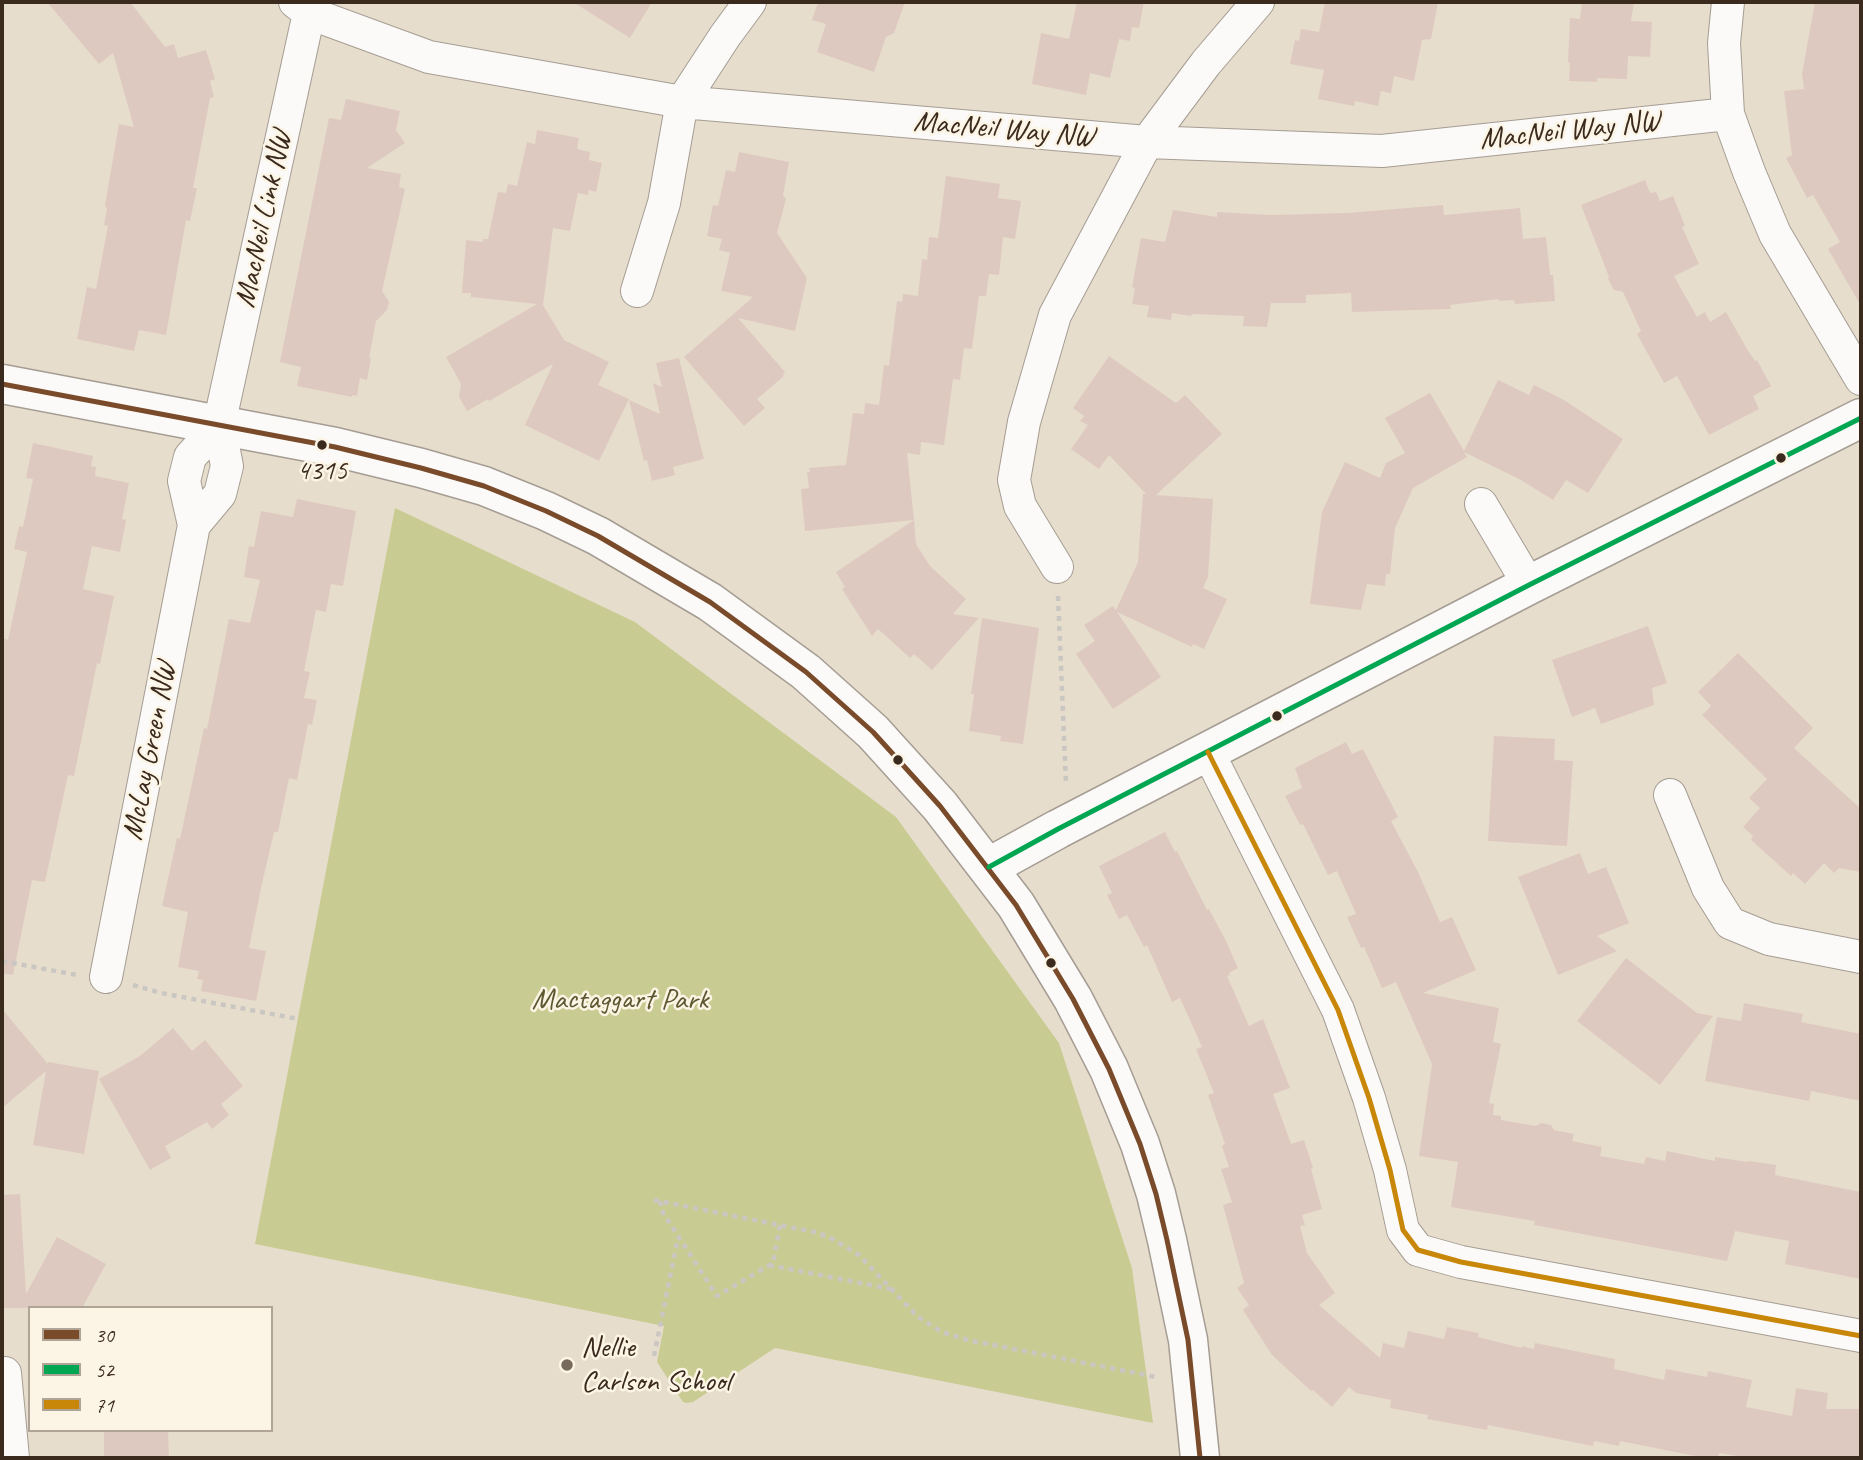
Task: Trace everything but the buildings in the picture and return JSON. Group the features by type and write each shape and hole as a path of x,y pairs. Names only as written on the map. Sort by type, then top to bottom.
{"street":[{"path":"637,291 664,203 682,102 750,2"},
{"path":"1057,567 1020,506 1014,480 1024,422 1055,315 1147,142 1206,63 1258,2"},
{"path":"1728,2 1724,43 1728,114 1775,234 1861,379"},
{"name":"MacNeil Way NW","path":"302,8 429,57 682,102 1147,142 1382,151 1728,114"},
{"name":"MacNeil Link NW","path":"219,425 302,8"},
{"path":"2,384 377,457 484,486 546,511 654,567 754,632 806,672 854,715 907,768 989,867 1016,905 1073,999 1109,1069 1140,1144 1156,1194 1179,1292 1192,1374 1200,1458"},
{"path":"989,867 1529,585 1861,418"},
{"name":"McLay Green NW","path":"106,977 194,525 184,481 190,457 219,425"},
{"path":"1481,504 1529,585"},
{"path":"1208,752 1338,1010 1369,1098 1404,1230 1418,1250 1461,1262 1861,1336"},
{"path":"1670,795 1708,888 1730,923 1769,939 1861,957"},
{"path":"5,1373 13,1458"}],"path":[{"path":"1057,567 1066,784"},
{"path":"2,961 64,973 106,977 161,993 298,1020"},
{"path":"654,1200 814,1232 844,1245 859,1255 918,1317 955,1337 1156,1377"},
{"path":"661,1201 660,1208 717,1296 773,1262 780,1225"},
{"path":"654,1356 678,1237"},
{"path":"769,1265 893,1289"}],"green space":[{"name":"Mactaggart Park","path":"395,508 635,622 896,817 1059,1043 1132,1268 1153,1423 775,1348 693,1402 686,1403 657,1362 664,1326 255,1244"}],"transit line":[{"name":"30","path":"2,384 335,447 484,486 598,536 710,602 806,672 873,732 940,806 1016,905 1073,999 1109,1069 1140,1144 1167,1240 1188,1340 1200,1458"},
{"name":"52","path":"989,867 1529,585 1861,418"},
{"name":"71","path":"1208,752 1338,1010 1369,1098 1390,1170 1403,1230 1418,1250 1461,1262 1861,1336"}],"place":[{"name":"4315","path":"322,445"},
{"name":"Nellie Carlson School","path":"567,1365"}]}
